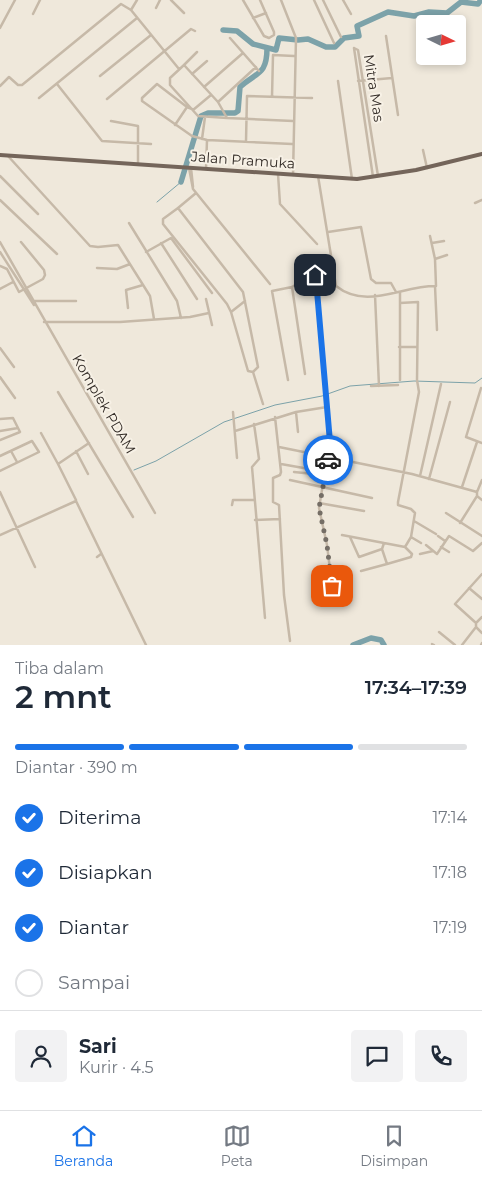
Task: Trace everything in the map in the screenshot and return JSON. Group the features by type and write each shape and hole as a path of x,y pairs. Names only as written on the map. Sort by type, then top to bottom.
{"main road":[{"name":"Jalan Pramuka","path":"0,155 352,179 376,178 427,168 482,154"}],"street":[{"path":"0,28 15,0"},
{"path":"33,14 40,0"},
{"path":"130,10 137,0"},
{"path":"156,8 160,0"},
{"path":"171,0 184,13"},
{"path":"243,0 264,36 269,38 274,34 260,0"},
{"path":"281,0 296,38 292,144 293,175"},
{"path":"314,0 334,42"},
{"path":"323,0 341,36"},
{"path":"343,0 351,14"},
{"path":"0,86 9,77 18,85 22,85 120,5 124,5 130,10 179,69"},
{"path":"254,18 266,13"},
{"path":"39,98 137,18"},
{"path":"107,99 191,29 195,31"},
{"path":"100,76 151,35"},
{"path":"386,36 398,115"},
{"path":"230,38 259,71"},
{"name":"Mitra Mas","path":"355,47 358,50 363,81 376,178 364,121 353,52 355,47"},
{"path":"188,106 170,83 170,78 197,52"},
{"path":"204,87 243,53"},
{"path":"272,97 273,55 295,56"},
{"path":"192,74 206,61"},
{"path":"184,65 218,102 226,115"},
{"path":"218,102 256,67"},
{"path":"358,81 392,78"},
{"path":"338,81 352,179"},
{"path":"57,84 102,141 151,144"},
{"path":"292,144 207,140 192,136 142,101 142,96 157,84 202,117 226,115 246,119 293,121"},
{"path":"193,109 211,95"},
{"path":"246,141 247,96 312,98"},
{"path":"175,124 188,106"},
{"path":"200,138 202,117"},
{"path":"364,121 369,120"},
{"path":"111,121 137,125 138,164"},
{"path":"206,169 207,140"},
{"path":"423,150 427,168"},
{"path":"7,155 88,244 98,247 118,245 152,300 154,319"},
{"path":"188,168 193,189 270,284"},
{"path":"278,174 280,204 317,244"},
{"path":"0,176 38,214"},
{"path":"318,176 336,288 354,296 375,295 436,286"},
{"path":"196,193 163,219 163,224 231,312 248,371 253,372"},
{"path":"0,200 57,254"},
{"path":"475,203 482,200"},
{"path":"178,208 241,289 258,367 253,372"},
{"path":"129,223 177,301 181,318"},
{"path":"328,232 362,227 372,281 391,283 398,292 400,303 400,380"},
{"path":"430,236 436,259 438,330"},
{"path":"146,252 172,238 212,292"},
{"path":"432,243 444,240"},
{"name":"Komplek PDAM","path":"0,242 32,302"},
{"path":"1,268 7,269 18,292 43,279 45,273 21,242"},
{"path":"161,243 197,299"},
{"name":"Komplek PDAM","path":"0,252 22,290 35,306 155,513"},
{"path":"436,259 447,256"},
{"path":"97,268 117,269 130,264"},
{"path":"288,380 273,290 292,287 310,276 333,274"},
{"path":"318,276 317,291 330,442 319,503 332,586 329,592 322,593"},
{"path":"0,289 13,282"},
{"path":"128,308 126,290 143,285"},
{"path":"292,287 305,374"},
{"path":"375,295 379,384"},
{"path":"206,299 212,324"},
{"path":"32,302 76,301"},
{"path":"231,312 245,301"},
{"path":"400,303 418,302 418,395 398,504 413,510 414,520 411,537 405,547"},
{"path":"44,322 109,322 181,318 209,313"},
{"path":"399,347 417,347"},
{"path":"0,348 14,367"},
{"path":"253,372 263,404"},
{"path":"0,377 15,398"},
{"path":"371,386 379,384 398,385"},
{"path":"420,476 441,384"},
{"path":"481,388 466,436 482,443"},
{"path":"58,392 133,517"},
{"path":"429,479 450,402"},
{"path":"235,430 275,417 327,407"},
{"path":"233,412 238,458"},
{"path":"296,412 298,432"},
{"path":"275,417 281,474 273,478 272,496 273,502 279,504 284,595 290,642"},
{"path":"0,419 14,418 20,432 0,440"},
{"path":"254,424 259,459 252,467 264,618"},
{"path":"0,431 18,428"},
{"path":"41,433 76,500 146,645"},
{"path":"0,456 32,441 39,452 0,470"},
{"path":"462,488 477,442"},
{"path":"58,464 89,443"},
{"path":"279,447 328,458 350,460 462,488 479,490"},
{"path":"11,451 17,462"},
{"path":"76,451 88,474"},
{"path":"280,464 326,472"},
{"path":"294,472 314,474 325,478"},
{"path":"290,480 372,498"},
{"path":"460,523 477,496 482,480"},
{"path":"0,492 36,567"},
{"path":"477,496 482,500"},
{"path":"0,535 76,500"},
{"path":"232,505 233,500 254,500"},
{"path":"319,503 364,511"},
{"path":"446,513 482,536"},
{"path":"255,520 280,519"},
{"path":"414,520 446,541"},
{"path":"342,535 405,547 411,552 411,557 361,571"},
{"path":"426,545 437,554 450,536 473,551 482,543"},
{"path":"411,537 421,543"},
{"path":"350,538 359,557 382,549"},
{"path":"384,543 382,549 387,564"},
{"path":"442,547 449,552"},
{"path":"420,554 433,551"},
{"path":"97,557 101,554"},
{"path":"476,623 455,604 482,574"},
{"path":"470,588 482,599"},
{"path":"462,645 476,628 476,623 482,617"},
{"path":"476,628 482,633"},
{"path":"439,632 455,645"}],"waterway":[{"path":"223,30 237,31 253,44 276,50 279,38 308,39 326,47 335,47 344,38 359,36 357,26 388,12 414,16 429,12 447,13 461,2 478,4 481,0"},
{"path":"181,182 201,116 208,113 235,113 238,111 240,87 263,69 267,48"},
{"path":"157,202 181,182"},
{"path":"134,470 156,461 224,422 275,405 322,396 350,386 414,381 475,383 482,378"},
{"path":"353,645 371,638 381,640 384,645"}],"way so far":[{"path":"328,460 319,508 327,545 332,586"}],"route":[{"path":"315,275 318,276 316,279 330,442 328,460"}]}
